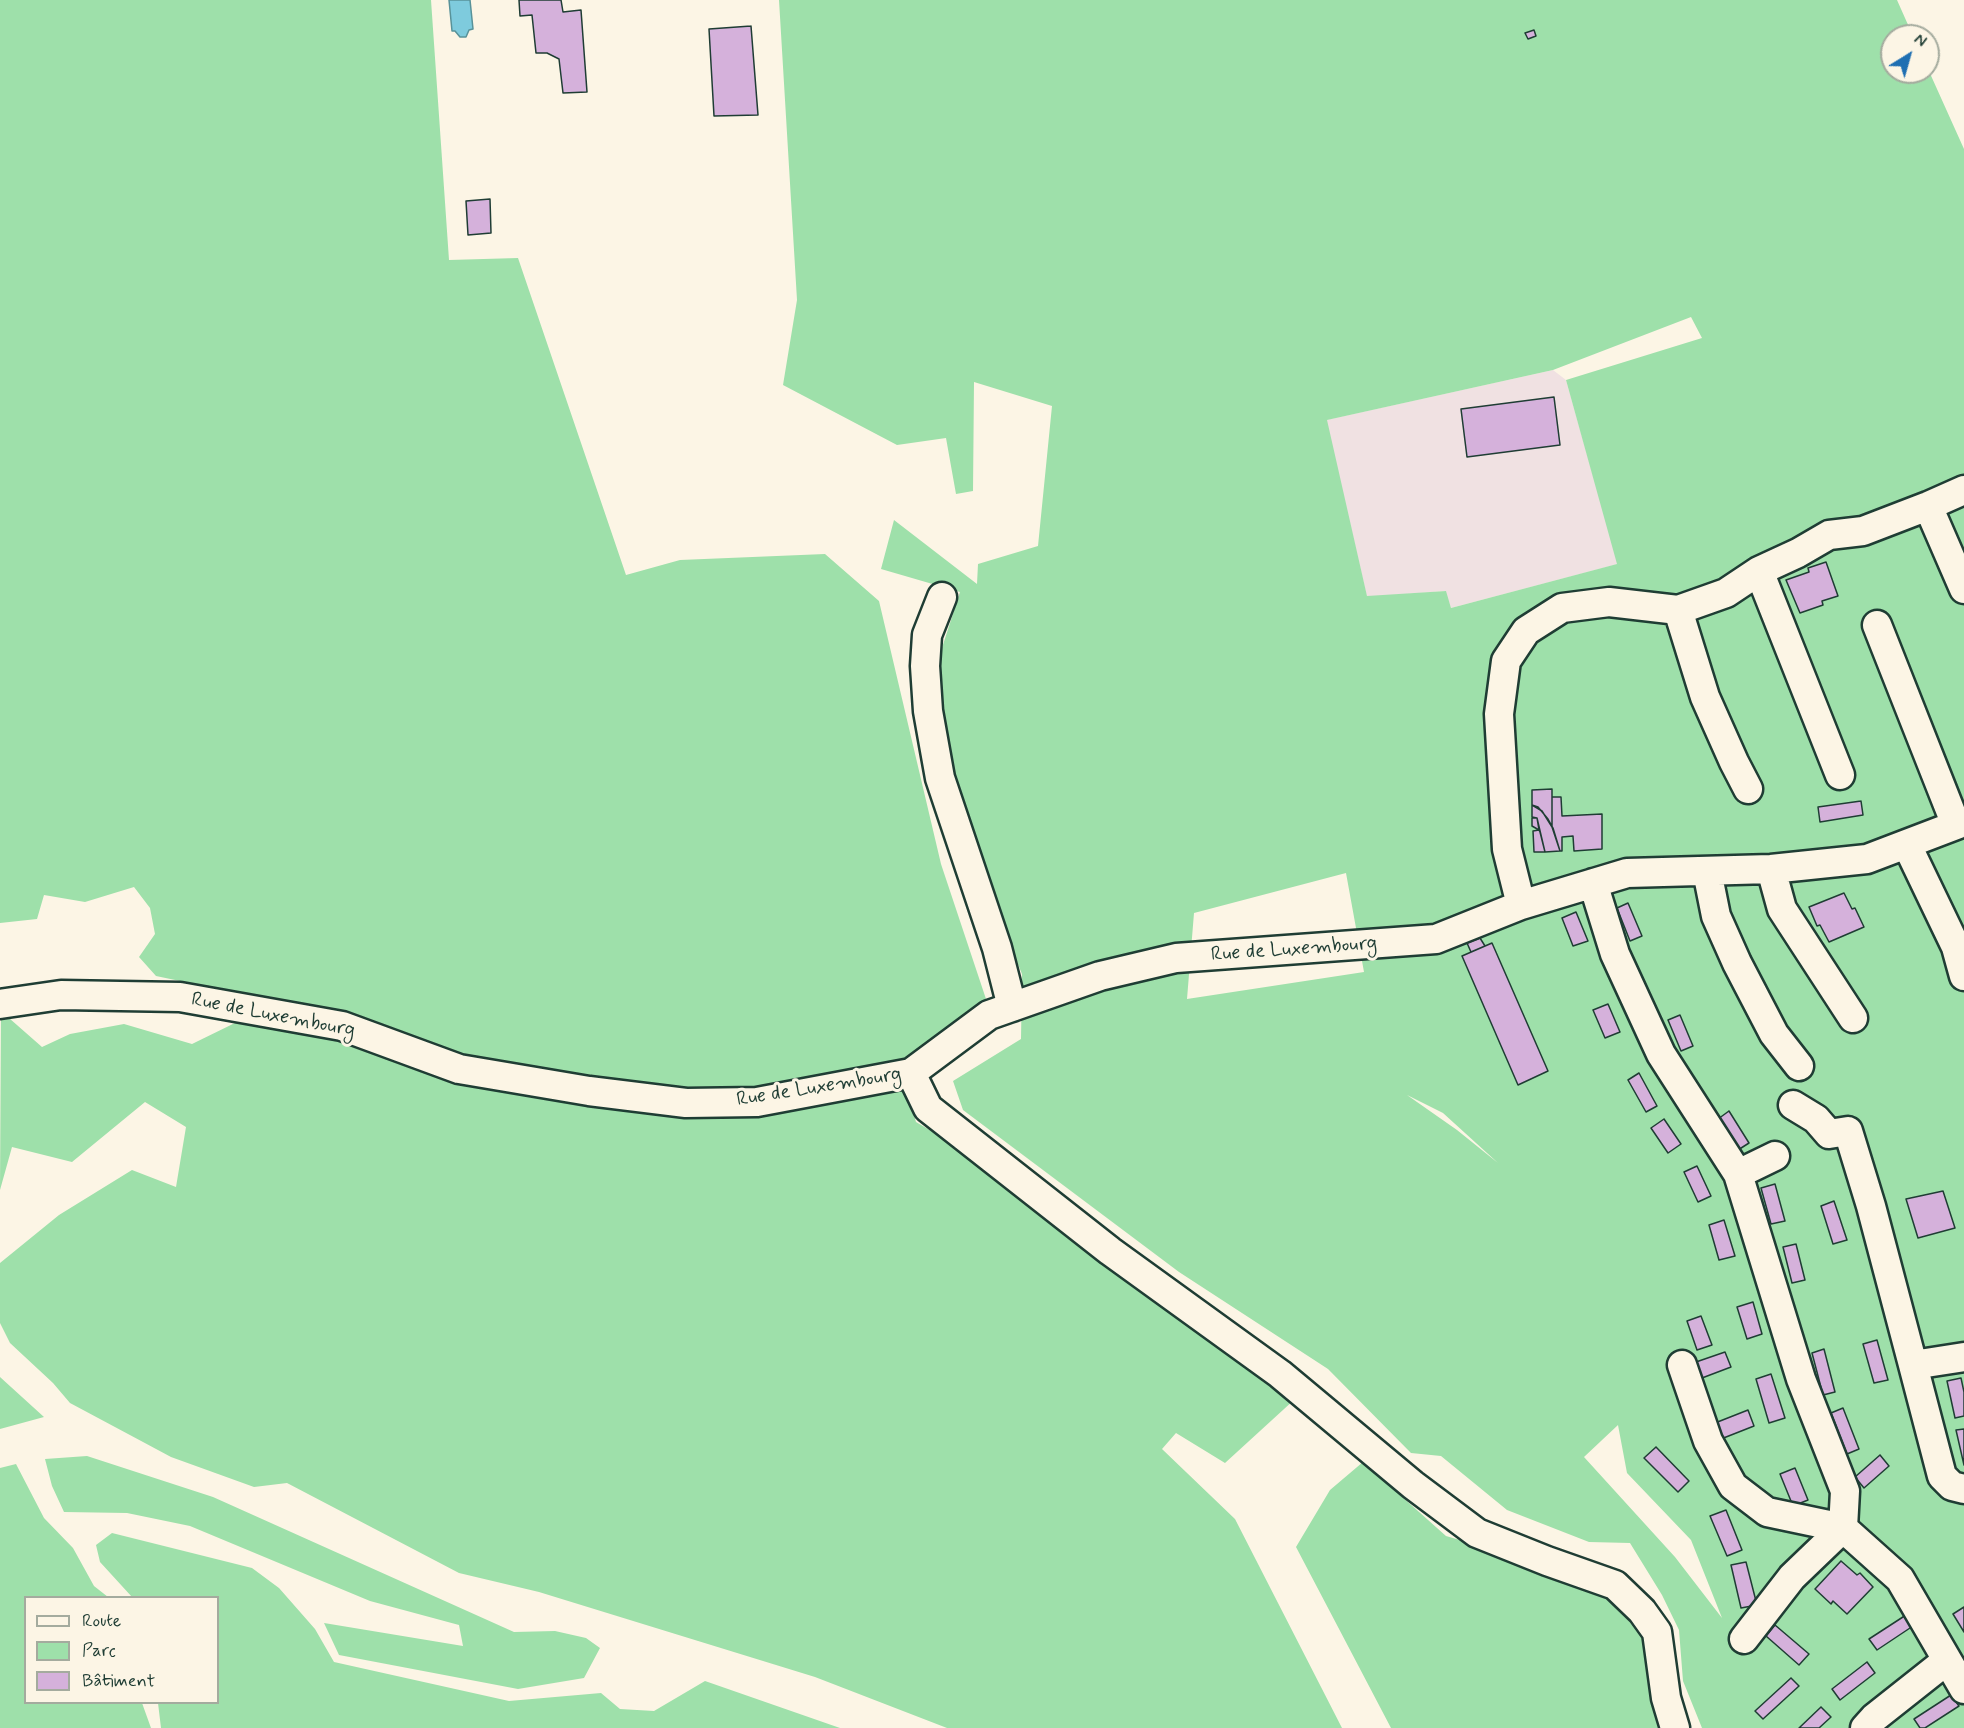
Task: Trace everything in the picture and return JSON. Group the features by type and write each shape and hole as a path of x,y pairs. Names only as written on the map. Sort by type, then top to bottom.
{"street":[{"path":"1521,905 1507,849 1499,714 1506,661 1526,631 1562,608 1609,602 1678,610 1726,593 1759,571 1798,553 1829,535 1863,531 1928,507 1964,490"},
{"path":"1928,507 1964,589"},
{"path":"1759,571 1840,775"},
{"path":"942,597 927,635 925,666 928,711 940,778 997,948 1012,1007"},
{"path":"1678,610 1705,697 1748,789"},
{"path":"1877,625 1960,823"},
{"name":"Rue de Luxembourg","path":"0,1004 61,995 180,997 342,1026 459,1069 589,1091 686,1103 757,1102 911,1073 989,1015 1100,976 1176,958 1436,939 1521,905 1627,873 1771,869 1867,859 1960,823"},
{"path":"1907,845 1956,947 1964,976"},
{"path":"1771,869 1782,909 1853,1018"},
{"path":"1707,871 1716,916 1737,963 1774,1034 1799,1066"},
{"path":"1593,883 1615,954 1661,1054 1738,1174 1801,1379 1845,1491 1843,1528 1792,1577 1744,1639"},
{"path":"911,1073 928,1108 1110,1251 1280,1374 1413,1485 1477,1533 1615,1585 1642,1611 1657,1632 1666,1698 1675,1728"},
{"path":"1793,1105 1816,1119 1829,1134 1848,1131 1871,1206 1942,1476 1952,1486 1964,1489"},
{"path":"1738,1174 1775,1156"},
{"path":"1913,1365 1964,1356"},
{"path":"1682,1365 1708,1441 1733,1486 1767,1512 1843,1528 1900,1579 1964,1689"},
{"path":"1865,1728 1874,1718 1946,1661"}],"shaded area":[{"path":"1553,370 1566,380 1618,564 1451,608 1445,591 1367,597 1326,420"}],"green space":[{"path":"0,0 431,0 449,260 518,258 626,575 680,560 825,554 879,601 941,864 986,999 906,1060 800,1087 681,1095 457,1059 338,1014 156,976 139,957 155,934 150,908 134,887 85,902 44,895 37,919 0,923"},
{"path":"779,0 1897,0 1908,24 1880,24 1880,84 1935,84 1964,149 1964,1728 1702,1728 1683,1681 1679,1630 1662,1595 1630,1543 1589,1542 1507,1510 1441,1456 1411,1453 1328,1369 1179,1272 963,1110 953,1081 1021,1039 1022,974 962,830 931,682 960,592 881,569 894,520 977,584 978,564 1038,546 1052,406 974,382 973,491 956,494 946,438 897,445 783,385 797,300","holes":["1691,317 1702,338 1566,380 1617,564 1451,608 1446,591 1367,596 1327,420 1553,370","1346,873 1364,972 1187,999 1194,913","1407,1095 1443,1113 1498,1163 1457,1130","1618,1425 1627,1473 1691,1540 1722,1618 1675,1557 1584,1457"]},
{"path":"1,1011 42,1047 70,1034 124,1024 192,1044 239,1021 336,1032 576,1098 773,1115 906,1088 916,1122 976,1157 1023,1203 1295,1399 1225,1463 1176,1433 1162,1449 1235,1519 1342,1728 947,1728 815,1677 539,1592 459,1573 287,1483 254,1487 171,1457 70,1403 53,1383 10,1343 0,1323 0,1263 59,1215 132,1170 176,1187 186,1127 145,1102 72,1162 12,1147 0,1190"},
{"path":"0,1377 44,1417 0,1429"},
{"path":"87,1456 213,1497 514,1632 555,1631 586,1638 600,1648 584,1678 518,1689 339,1655 324,1623 463,1646 459,1625 370,1601 190,1526 127,1513 64,1512 52,1486 45,1459"},
{"path":"1363,1462 1446,1536 1556,1568 1609,1592 1653,1634 1671,1728 1391,1728 1296,1547 1330,1490"},
{"path":"16,1464 44,1518 73,1548 94,1586 107,1596 24,1596 24,1704 142,1704 151,1728 0,1728 0,1468"},
{"path":"112,1533 252,1568 279,1588 315,1629 334,1662 509,1701 601,1693 620,1709 654,1711 705,1681 840,1728 161,1728 158,1704 219,1704 219,1596 131,1596 100,1562 96,1545"}],"water":[{"path":"449,0 470,0 473,29 469,30 466,37 460,37 452,31"}],"building":[{"path":"519,0 561,0 563,12 581,10 587,92 563,93 559,59 547,53 536,53 532,15 520,16"},
{"path":"751,26 758,115 714,116 709,29"},
{"path":"1534,30 1536,36 1528,39 1525,33"},
{"path":"490,199 491,233 468,235 466,201"},
{"path":"1554,397 1560,445 1467,457 1461,409"},
{"path":"1826,562 1838,596 1822,601 1823,605 1800,613 1786,580 1809,572 1808,568"},
{"path":"1552,789 1552,827 1542,811 1532,805 1532,790"},
{"path":"1552,797 1561,797 1562,816 1602,814 1602,849 1574,851 1573,836 1562,837 1562,851 1560,851 1552,827"},
{"path":"1861,801 1863,815 1820,822 1818,807"},
{"path":"1532,805 1538,807 1548,819 1560,851 1545,852 1537,818 1532,817"},
{"path":"1532,818 1537,818 1539,830 1532,826"},
{"path":"1539,830 1545,852 1534,852 1533,831"},
{"path":"1844,893 1852,909 1855,908 1864,927 1829,942 1820,925 1817,926 1809,907"},
{"path":"1628,903 1642,936 1630,941 1617,908"},
{"path":"1576,912 1588,941 1573,946 1562,918"},
{"path":"1480,938 1485,946 1471,952 1467,943"},
{"path":"1492,943 1548,1071 1518,1085 1462,956"},
{"path":"1608,1004 1620,1032 1605,1038 1593,1010"},
{"path":"1680,1015 1693,1046 1681,1051 1668,1020"},
{"path":"1639,1073 1657,1106 1646,1112 1628,1080"},
{"path":"1729,1111 1749,1143 1738,1150 1718,1119"},
{"path":"1664,1119 1681,1144 1668,1153 1651,1128"},
{"path":"1697,1166 1711,1196 1698,1202 1684,1172"},
{"path":"1775,1184 1785,1221 1771,1224 1761,1188"},
{"path":"1943,1191 1955,1228 1918,1238 1906,1199"},
{"path":"1834,1201 1847,1240 1833,1244 1821,1206"},
{"path":"1724,1220 1735,1256 1719,1260 1709,1225"},
{"path":"1796,1244 1805,1280 1792,1283 1783,1247"},
{"path":"1753,1302 1762,1334 1747,1339 1737,1307"},
{"path":"1701,1316 1712,1345 1697,1350 1687,1321"},
{"path":"1877,1340 1888,1380 1874,1383 1863,1344"},
{"path":"1824,1349 1835,1392 1823,1395 1812,1353"},
{"path":"1725,1352 1731,1367 1702,1378 1696,1362"},
{"path":"1771,1374 1785,1418 1769,1423 1756,1379"},
{"path":"1961,1378 1964,1392 1964,1416 1955,1418 1947,1381"},
{"path":"1843,1408 1859,1449 1847,1454 1831,1413"},
{"path":"1748,1410 1754,1426 1721,1439 1715,1423"},
{"path":"1964,1429 1964,1465 1956,1430"},
{"path":"1656,1447 1689,1481 1678,1492 1644,1458"},
{"path":"1880,1455 1889,1466 1864,1488 1855,1477"},
{"path":"1795,1468 1808,1500 1793,1506 1780,1474"},
{"path":"1726,1510 1742,1550 1727,1556 1710,1516"},
{"path":"1841,1561 1857,1575 1860,1573 1873,1587 1847,1614 1833,1601 1831,1604 1815,1589"},
{"path":"1746,1562 1757,1605 1741,1608 1731,1565"},
{"path":"1964,1607 1964,1632 1953,1614"},
{"path":"1906,1615 1913,1626 1877,1650 1869,1639"},
{"path":"1775,1625 1809,1654 1799,1665 1766,1636"},
{"path":"1867,1662 1875,1673 1840,1700 1832,1689"},
{"path":"1791,1678 1799,1686 1763,1719 1755,1711"},
{"path":"1951,1695 1959,1706 1925,1728 1920,1728 1914,1719"},
{"path":"1821,1707 1831,1717 1819,1728 1799,1728"}]}
